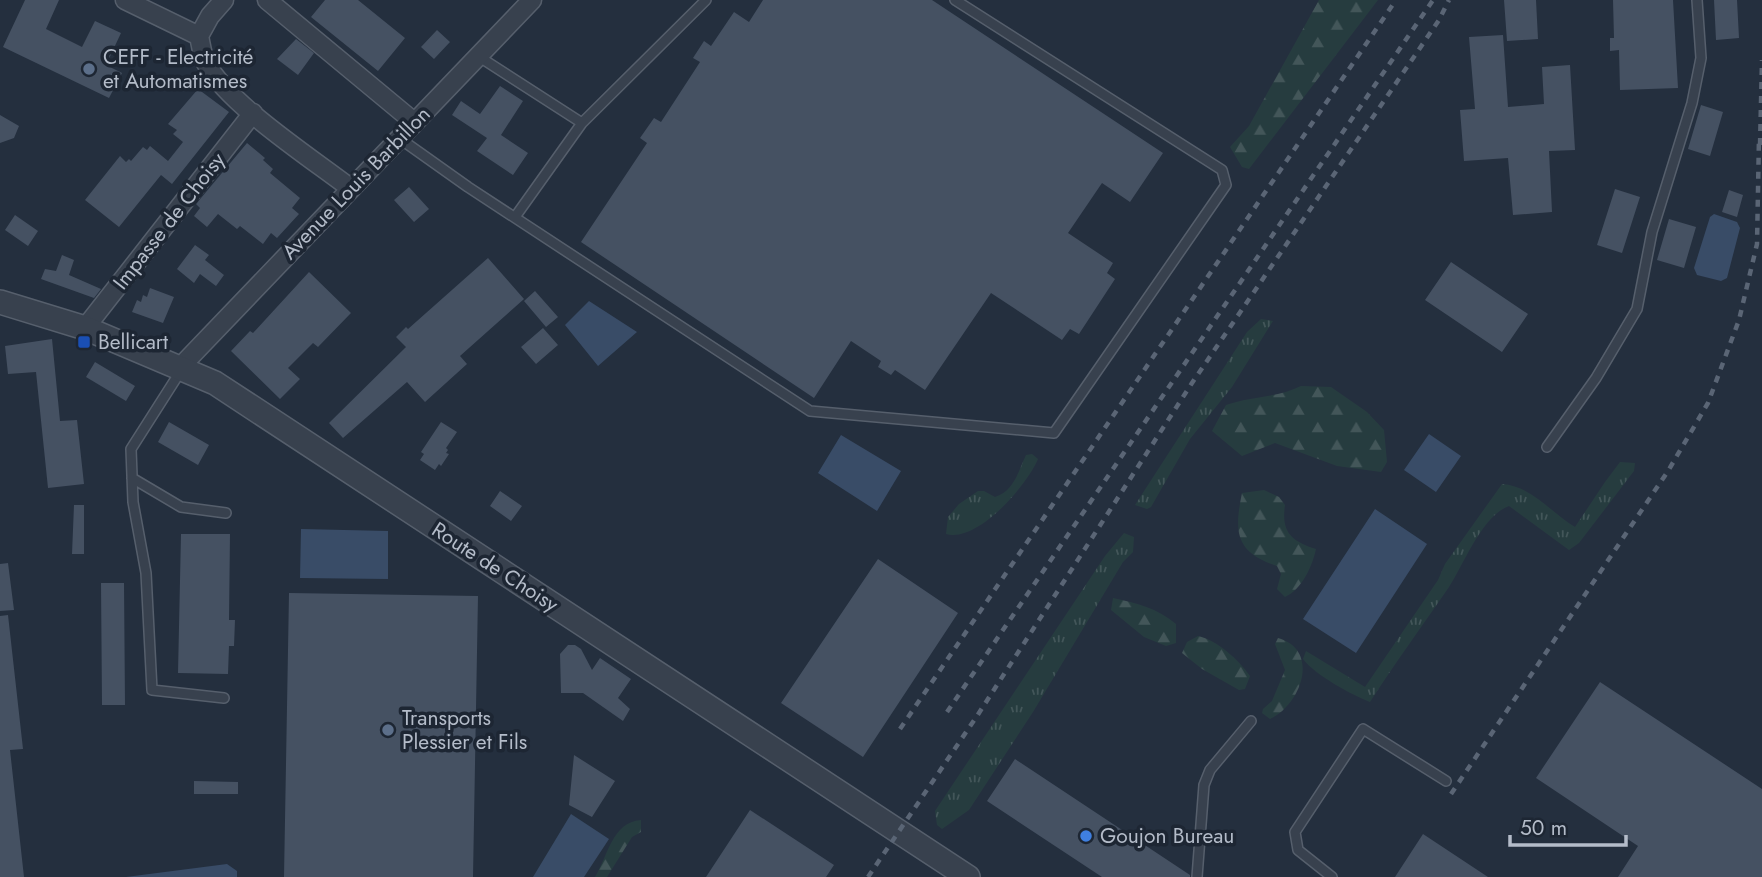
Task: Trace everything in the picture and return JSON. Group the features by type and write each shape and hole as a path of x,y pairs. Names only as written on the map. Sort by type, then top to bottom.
{"street":[{"path":"125,0 199,36"},
{"path":"224,0 210,16 199,36 205,61 221,84 253,113 350,188"},
{"path":"267,0 414,122"},
{"name":"Avenue Louis Barbillon","path":"183,368 187,360 350,188 532,0"},
{"name":"Impasse de Choisy","path":"85,328 253,113"},
{"name":"Route de Choisy","path":"0,302 85,328 215,383 968,877"}],"lane":[{"path":"515,217 582,123 706,0"},
{"path":"399,138 810,411 1054,433 1226,185 1222,170 955,0"},
{"path":"1547,447 1596,378 1637,309 1652,232 1692,103 1701,58 1697,0"},
{"path":"478,57 582,123"},
{"path":"183,368 131,449 133,502 146,573 152,690 224,698"},
{"path":"132,478 181,507 226,513"},
{"path":"1197,877 1204,785 1210,770 1251,721"},
{"path":"1332,877 1298,850 1295,832 1363,729 1446,782"}],"green space":[{"path":"1319,0 1378,0 1249,169 1242,167 1230,147 1249,126"},
{"path":"1261,319 1273,321 1232,387 1190,439 1151,507 1147,509 1135,505 1247,332"},
{"path":"1301,386 1331,387 1367,412 1384,430 1387,462 1381,472 1337,466 1275,443 1242,456 1212,431 1226,405 1283,393"},
{"path":"1032,454 1038,459 1032,470 1000,510 972,530 946,534 948,517 959,504 978,491 995,497 1007,490 1015,480 1026,455"},
{"path":"1620,462 1635,463 1634,471 1579,543 1569,550 1509,506 1499,511 1482,530 1449,587 1370,702 1325,678 1303,659 1306,651 1365,687 1438,580 1445,564 1502,484 1532,495 1575,527"},
{"path":"1264,490 1279,497 1285,505 1286,529 1294,539 1316,549 1305,577 1296,589 1285,597 1277,589 1281,574 1277,566 1245,547 1238,530 1242,493"},
{"path":"1124,533 1134,537 1133,552 1123,562 1033,712 969,810 942,829 937,825 935,811 1105,556"},
{"path":"1113,598 1146,607 1169,618 1176,624 1176,643 1166,646 1144,637 1111,610"},
{"path":"1198,636 1220,646 1240,664 1250,676 1245,689 1239,690 1202,669 1182,653 1187,642"},
{"path":"1278,638 1291,644 1299,654 1303,665 1302,678 1290,702 1270,719 1262,713 1263,709 1272,701 1285,670 1275,644"},
{"path":"641,820 641,832 632,837 607,877 595,877 617,833 631,822"}],"water":[{"path":"1714,214 1737,222 1740,228 1727,278 1721,281 1697,275 1694,268 1710,217"},
{"path":"589,301 637,332 598,366 565,325"},
{"path":"1429,434 1461,456 1436,492 1404,470"},
{"path":"841,435 901,471 877,511 818,473"},
{"path":"1375,509 1427,544 1356,653 1303,619"},
{"path":"301,529 388,531 388,579 300,578"},
{"path":"571,814 609,839 584,877 533,877"},
{"path":"227,864 237,871 237,877 126,877"}],"building":[{"path":"25,0 59,0 46,29 82,47 95,21 121,33 106,65 122,73 109,98 3,47"},
{"path":"325,0 358,0 405,38 378,71 311,17"},
{"path":"763,0 932,0 1163,153 1130,202 1102,183 1068,233 1113,263 1107,273 1115,279 1079,334 1070,329 1062,340 991,293 925,390 895,370 891,375 878,367 881,361 851,341 814,398 581,242 647,143 640,138 654,118 661,122 700,62 693,58 704,41 711,46 734,12 749,22"},
{"path":"1504,0 1536,0 1538,39 1507,41"},
{"path":"1613,0 1673,0 1678,88 1620,90 1619,50 1610,51 1610,38 1614,38"},
{"path":"1714,0 1737,0 1739,38 1716,40"},
{"path":"437,30 450,42 434,59 421,47"},
{"path":"1503,35 1508,107 1544,104 1542,67 1570,65 1575,150 1549,151 1552,212 1513,215 1508,158 1464,161 1460,110 1475,109 1469,37"},
{"path":"296,39 314,53 298,75 277,59"},
{"path":"500,86 523,101 501,135 528,153 513,175 477,151 487,138 452,115 461,101 480,114"},
{"path":"198,89 229,112 172,184 161,175 119,227 85,200 120,156 126,162 129,159 131,161 143,147 147,150 150,146 168,161 183,142 173,134 177,130 168,124"},
{"path":"1701,105 1723,112 1710,156 1688,149"},
{"path":"0,115 19,126 14,138 0,143"},
{"path":"247,143 265,158 263,160 273,169 270,173 300,198 292,208 299,214 277,238 271,233 263,244 240,226 237,229 218,214 207,227 194,216 200,208 196,204"},
{"path":"409,187 429,209 414,222 394,200"},
{"path":"1615,189 1640,197 1622,253 1597,245"},
{"path":"1729,190 1743,195 1737,217 1722,212"},
{"path":"15,215 38,231 28,246 5,230"},
{"path":"1669,219 1696,227 1684,268 1657,260"},
{"path":"195,245 209,255 205,260 224,275 216,286 200,274 194,283 177,269"},
{"path":"62,255 74,260 69,275 101,289 94,298 41,279 45,269 56,271"},
{"path":"488,258 524,299 460,356 467,364 425,402 407,382 343,438 329,423 406,347 396,337"},
{"path":"1451,262 1528,314 1502,352 1425,300"},
{"path":"309,272 351,313 318,347 313,343 288,368 300,379 280,399 231,351 250,331 253,333"},
{"path":"150,288 174,297 163,323 132,312 137,300 141,302 143,295 147,297"},
{"path":"535,291 558,317 546,327 524,301"},
{"path":"543,328 558,345 536,364 521,347"},
{"path":"52,339 60,421 77,420 84,484 48,488 36,372 8,374 5,346"},
{"path":"95,362 135,386 126,401 86,377"},
{"path":"169,422 209,445 198,465 158,442"},
{"path":"441,422 457,432 446,448 446,453 449,454 435,470 420,460 424,454 421,452"},
{"path":"500,491 522,506 511,521 490,506"},
{"path":"74,505 84,505 84,554 72,554"},
{"path":"181,534 230,534 229,620 235,620 234,646 229,646 228,674 178,673"},
{"path":"878,559 958,613 863,757 781,703"},
{"path":"8,563 14,610 0,611 0,564"},
{"path":"101,583 124,583 125,705 102,705"},
{"path":"289,593 478,596 473,877 284,877"},
{"path":"8,615 23,749 10,750 24,877 0,877 0,616"},
{"path":"568,645 581,649 592,670 600,658 631,679 618,698 630,709 623,721 583,693 561,693 560,654"},
{"path":"1600,682 1762,789 1762,877 1618,877 1638,846 1536,778"},
{"path":"574,755 615,781 592,817 569,805"},
{"path":"1015,759 1190,877 1102,877 987,801"},
{"path":"194,781 238,782 238,794 194,794"},
{"path":"750,810 834,865 826,877 706,877"},
{"path":"1423,834 1488,877 1395,877"}],"railway":[{"path":"900,729 1396,0"},
{"path":"947,712 1433,0"},
{"path":"868,877 977,716 1192,383 1439,20 1449,0"},
{"path":"1760,145 1762,60"},
{"path":"1451,794 1668,471 1708,403 1739,320 1757,244 1759,137"}],"place":[{"name":"CEFF - Electricité et Automatismes","path":"89,69"},
{"name":"Bellicart","path":"84,342"},
{"name":"Transports Plessier et Fils","path":"388,730"},
{"name":"Goujon Bureau","path":"1086,836"}]}
